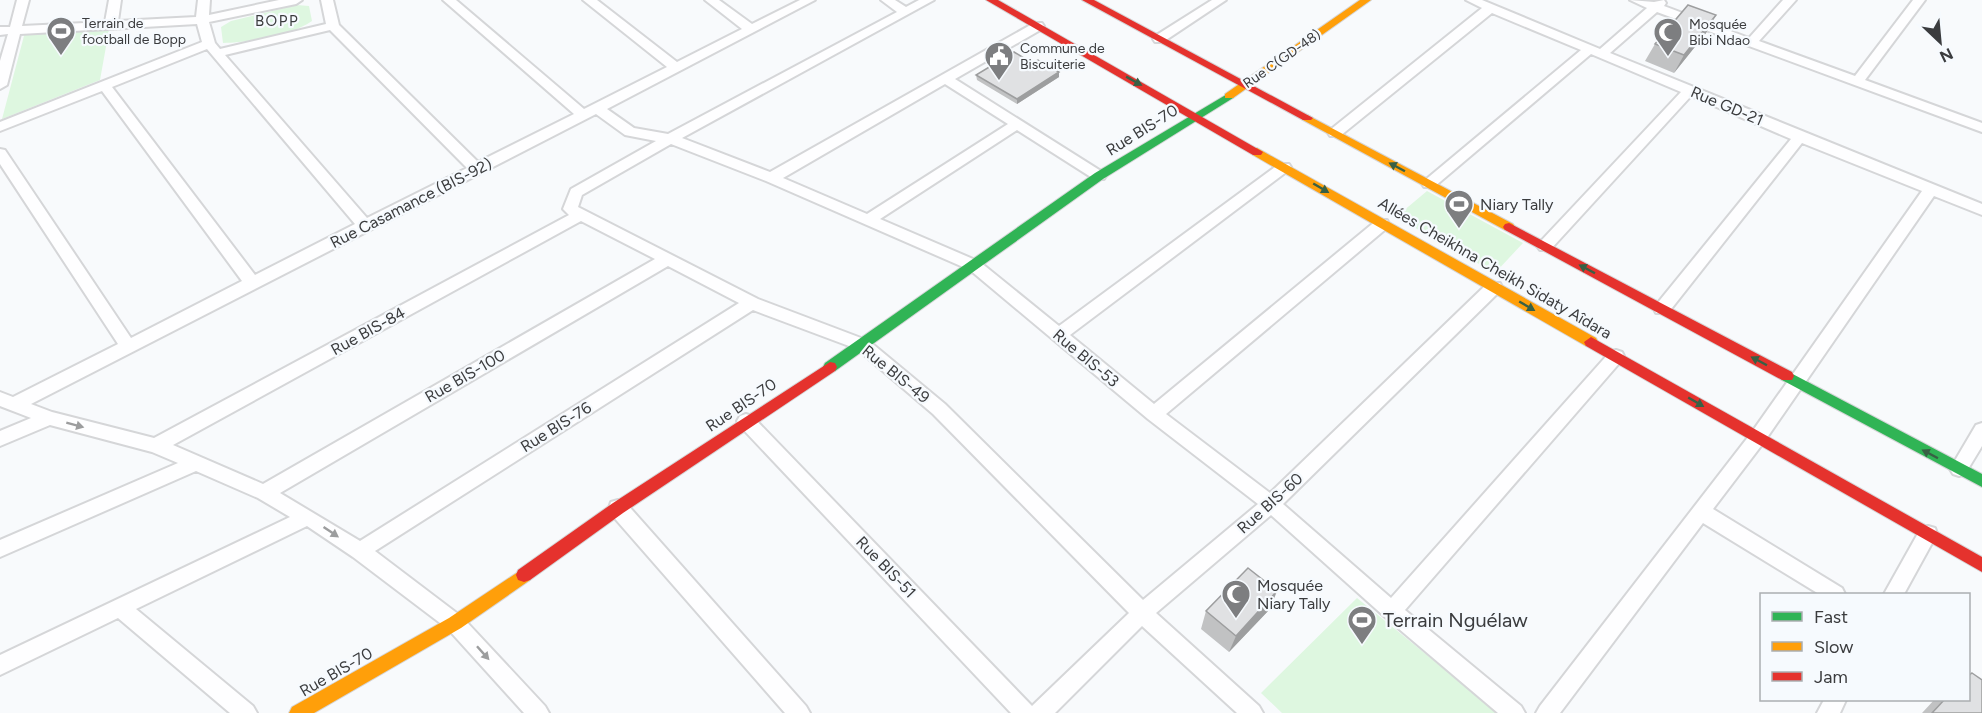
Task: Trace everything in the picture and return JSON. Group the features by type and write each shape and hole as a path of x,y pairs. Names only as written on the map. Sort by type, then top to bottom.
{"main road":[{"name":"Allées Cheikhna Cheikh Sidaty Aîdara","path":"991,0 1199,114 1382,224 1616,356 1761,433 1982,565"},
{"path":"1087,0 1243,87 1335,133 1662,309 1795,385 1982,481"},
{"name":"Rue C(GD-48)","path":"1199,114 1243,87 1366,0"},
{"name":"Rue BIS-70","path":"298,713 455,623 618,508 863,345 1099,176 1199,114"}],"street":[{"path":"0,85 23,0"},
{"path":"111,25 116,0"},
{"path":"204,0 202,20 213,49 365,226"},
{"path":"0,31 202,20 296,0"},
{"path":"327,0 333,26 477,169"},
{"name":"Rue BIS-53","path":"449,0 590,112 630,132 670,138 771,178 975,266 1154,414 1271,504 1392,611 1514,713"},
{"path":"589,0 675,67"},
{"path":"711,0 750,29"},
{"name":"Rue Casamance (BIS-92)","path":"6,402 128,346 809,0"},
{"path":"887,0 906,12"},
{"path":"579,216 570,209 576,192 670,138 928,0"},
{"path":"1159,39 1220,0"},
{"name":"Rue GD-21","path":"1472,0 1982,210"},
{"path":"1636,0 1659,4 1751,43 1977,127 1982,110"},
{"path":"1751,43 1790,0"},
{"path":"1857,82 1919,0"},
{"path":"1429,184 1596,51 1659,4"},
{"path":"1335,133 1490,8"},
{"path":"0,127 104,85 213,49 333,26"},
{"path":"771,178 1038,26"},
{"path":"944,78 1099,176"},
{"path":"104,85 252,283"},
{"path":"1545,246 1690,90"},
{"path":"867,221 1016,125"},
{"path":"1662,309 1800,137"},
{"path":"0,153 128,346"},
{"path":"1059,335 1284,167"},
{"path":"1546,713 1761,433 1931,189"},
{"name":"Rue BIS-49","path":"579,216 752,303 863,345 939,409 1142,613 1252,713"},
{"name":"Rue BIS-84","path":"156,446 579,216"},
{"path":"1154,414 1382,224"},
{"name":"Rue BIS-100","path":"264,493 666,260"},
{"name":"Rue BIS-60","path":"1040,713 1142,613 1271,504 1494,287"},
{"name":"Rue BIS-76","path":"360,551 752,303"},
{"path":"1392,611 1616,356"},
{"path":"6,402 50,418 156,446 264,493 308,517 360,551 455,623 538,713"},
{"path":"0,439 50,418"},
{"name":"Rue BIS-51","path":"746,421 1025,713"},
{"path":"1959,469 1982,430"},
{"path":"0,549 195,464"},
{"path":"618,508 799,713"},
{"path":"1702,512 1833,593"},
{"path":"0,665 308,517"},
{"path":"1895,593 1928,534"},
{"path":"120,608 246,713"}],"green space":[{"name":"BOPP","path":"297,5 309,6 312,21 304,26 269,37 223,43 221,27 231,21"},
{"name":"Terrain de football de Bopp","path":"109,30 100,80 2,119 25,32"},
{"name":"Niary Tally","path":"1427,191 1523,243 1495,273 1396,217"},
{"name":"Terrain Nguélaw","path":"1357,598 1498,713 1282,713 1261,693"}],"building":[{"path":"1688,5 1716,15 1684,55 1655,44"},
{"name":"Commune de Biscuiterie","path":"1014,52 1032,63 1038,60 1059,72 1017,99 976,75"},
{"path":"1248,568 1277,591 1236,636 1206,611"},
{"path":"1972,673 1982,680 1982,713 1932,713 1943,701 1970,701 1970,674"}],"traffic: fast":[{"path":"830,367 1099,176 1229,96"},
{"path":"1787,376 1982,481"}],"traffic: slow":[{"path":"1229,96 1366,0"},
{"path":"1307,118 1509,227"},
{"path":"1257,152 1591,342"},
{"path":"298,713 455,623 524,575"}],"traffic: jam":[{"path":"991,0 1257,152"},
{"path":"1087,0 1307,118"},
{"path":"1509,227 1787,376"},
{"path":"1591,342 1982,565"},
{"path":"524,575 618,508 830,367"}],"place":[{"name":"Terrain de football de Bopp","path":"61,56"},
{"name":"Mosquée Bibi Ndao","path":"1668,58"},
{"name":"Commune de Biscuiterie","path":"999,82"},
{"name":"Niary Tally","path":"1459,230"},
{"name":"Mosquée Niary Tally","path":"1236,620"},
{"name":"Terrain Nguélaw","path":"1362,646"}],"district":[{"name":"BOPP","path":"277,21"}]}
